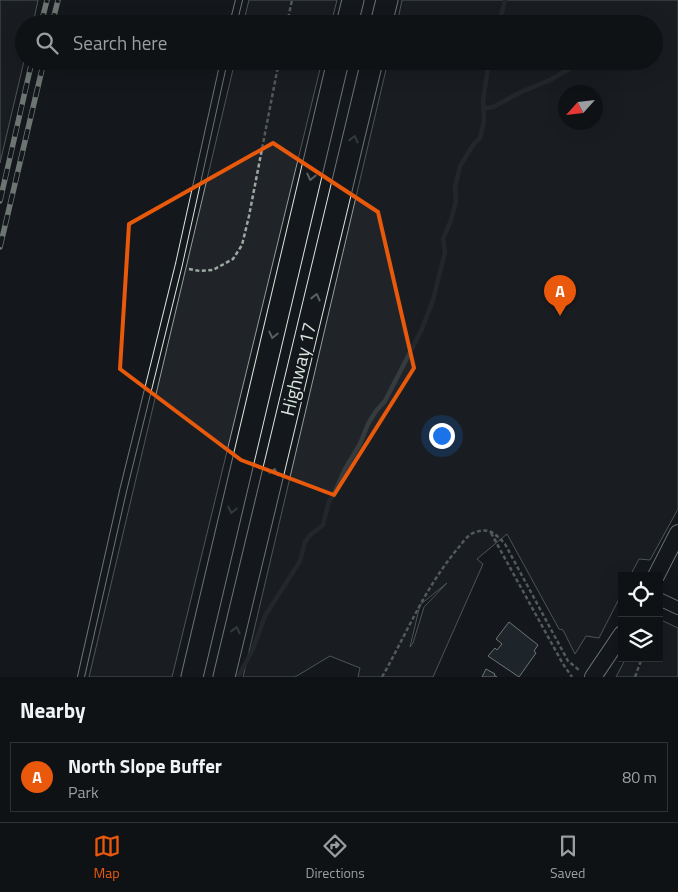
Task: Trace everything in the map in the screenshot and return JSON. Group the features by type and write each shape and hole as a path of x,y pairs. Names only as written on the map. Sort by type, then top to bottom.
{"highway":[{"path":"349,15 353,0"},
{"path":"383,15 387,0"},
{"name":"Highway 17","path":"192,677 336,70"},
{"name":"Highway 17","path":"224,677 370,70"}],"street":[{"path":"658,572 678,533"},
{"path":"663,601 678,608"},
{"path":"587,675 618,639"}],"lane":[{"path":"235,15 239,0"},
{"path":"81,677 123,491 179,264 222,70"}],"path":[{"path":"289,15 292,0"},
{"path":"179,264 200,271 213,270 233,259 242,245 277,70"},
{"path":"382,677 416,610 449,559 472,533 477,531 491,531 505,544 568,661 587,675"},
{"path":"491,531 572,677"},
{"path":"635,677 641,662"}],"highlighted area":[{"path":"273,143 378,212 414,368 334,495 241,460 120,369 129,224"}],"shaded area":[{"path":"0,0 38,0 35,15 15,15 15,70 22,70 0,163"},
{"path":"249,0 337,0 333,15 245,15"},
{"path":"402,0 678,0 678,509 650,560 639,559 632,572 618,572 618,601 599,638 586,636 575,654 563,630 559,629 507,534 477,559 483,564 433,677 358,677 360,668 330,656 295,677 243,677 386,70 663,70 663,15 399,15","holes":["447,583 424,607 413,643 410,647 420,605"]},
{"path":"233,70 320,70 172,677 89,677"},
{"path":"663,621 678,628 678,677 616,677 624,662 663,662"}],"building":[{"path":"509,622 538,645 534,651 536,653 519,677 488,656 495,648 497,650 502,644 496,639"},
{"path":"486,669 495,674 497,677 482,677"}],"waterway":[{"path":"501,15 505,0"},
{"path":"238,677 253,649 265,616 300,561 305,542 310,535 323,525 329,501 345,469 360,444 368,424 385,401 422,329 433,300 445,252 443,239 456,201 455,188 460,166 473,145 480,138 484,121 483,101 488,70"},
{"path":"484,108 493,107 568,70"}],"railway":[{"path":"43,15 47,0"},
{"path":"54,15 58,0"},
{"path":"0,201 30,70"},
{"path":"0,247 42,70"}],"place":[{"name":"North Slope Buffer","path":"560,316"}]}
